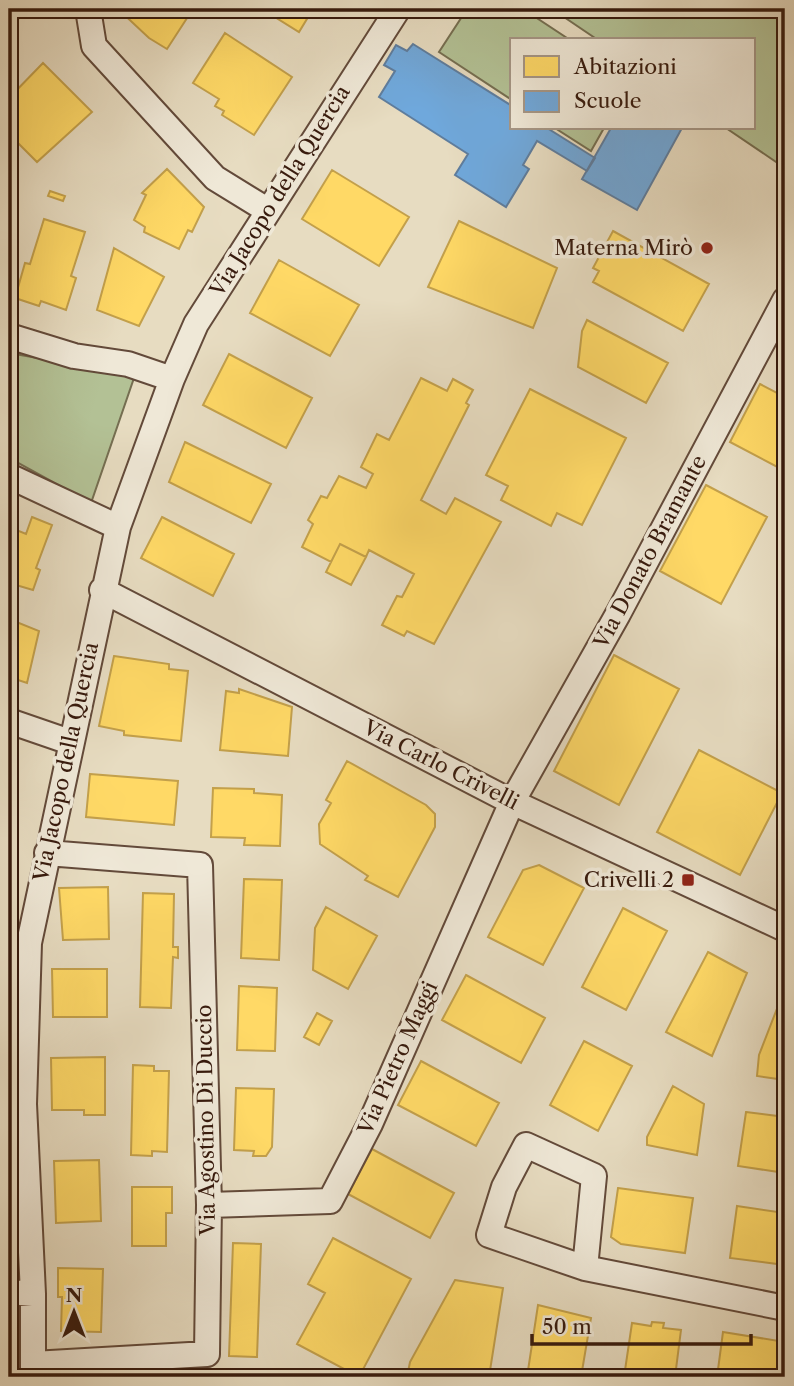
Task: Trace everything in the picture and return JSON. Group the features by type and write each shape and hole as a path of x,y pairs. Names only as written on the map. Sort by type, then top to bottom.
{"street":[{"path":"88,9 94,46 215,178 267,209"},
{"name":"Via Jacopo della Quercia","path":"33,1371 21,1293 17,1101 19,941 47,853 102,590 118,527 172,379 197,324 267,209 398,9"},
{"name":"Via Donato Bramante","path":"512,802 618,614 785,300"},
{"path":"9,336 75,356 128,364 172,379"},
{"path":"9,476 118,527"},
{"name":"Via Carlo Crivelli","path":"102,590 512,802 785,929"},
{"path":"9,721 70,742"},
{"name":"Via Pietro Maggi","path":"209,1205 330,1201 370,1124 512,802"},
{"name":"Via Agostino Di Duccio","path":"33,1371 207,1354 209,1205 200,865 47,853"},
{"path":"585,1268 594,1175 526,1145 504,1187 489,1235 585,1268 785,1308"}],"green space":[{"path":"467,9 523,9 567,38 510,38 510,99 439,52"},
{"path":"565,9 785,9 785,168 729,130 756,130 756,38 595,38 561,15"},
{"path":"558,130 603,130 591,151"},
{"path":"9,353 135,375 91,503 9,458"}],"building: Abitazioni":[{"path":"9,9 25,9 9,33"},
{"path":"118,9 180,9 189,15 167,49 149,38"},
{"path":"262,9 313,9 299,32"},
{"path":"225,33 292,77 254,135 222,115 224,111 215,106 219,99 193,83"},
{"path":"43,63 92,112 37,162 9,134 9,98"},
{"path":"167,169 204,207 192,232 188,230 179,249 144,232 145,227 134,220 146,195 142,193"},
{"path":"332,170 409,217 379,266 302,219"},
{"path":"50,191 65,196 63,201 48,196"},
{"path":"44,219 85,232 71,276 76,278 66,310 41,301 39,306 15,298 25,263 30,264"},
{"path":"459,221 557,268 533,328 428,287"},
{"path":"613,231 709,284 683,331 593,282 599,271 593,268"},
{"path":"114,248 164,277 139,326 97,310"},
{"path":"279,260 359,305 330,356 250,313"},
{"path":"587,320 668,363 646,403 578,367 582,331"},
{"path":"229,354 312,398 286,448 203,405"},
{"path":"421,378 447,391 453,379 473,390 466,403 469,405 421,500 446,514 455,498 501,522 434,644 407,631 404,636 382,625 397,596 402,597 414,574 369,550 366,557 340,544 331,562 302,547 313,524 308,520 321,496 327,498 339,476 366,488 373,474 361,467 377,434 389,440"},
{"path":"760,384 785,397 785,471 730,442"},
{"path":"530,389 626,438 582,525 557,513 551,526 501,500 508,486 486,475"},
{"path":"185,442 271,484 251,523 169,482"},
{"path":"706,485 767,517 721,604 660,571"},
{"path":"32,517 52,525 36,568 40,570 33,590 9,583 9,527 26,534"},
{"path":"162,517 234,554 213,596 141,558"},
{"path":"340,544 366,557 351,585 326,572"},
{"path":"9,619 39,631 27,683 9,677"},
{"path":"614,655 679,689 619,805 554,771"},
{"path":"114,656 169,664 169,669 188,671 181,741 124,735 124,731 99,726"},
{"path":"239,689 292,707 288,756 220,750 226,691 239,693"},
{"path":"699,750 782,793 740,875 657,832"},
{"path":"347,761 426,805 435,814 435,827 398,897 365,880 368,876 320,844 319,824 331,803 326,800"},
{"path":"90,774 178,781 174,825 86,817"},
{"path":"213,788 254,789 254,793 282,795 280,846 244,845 245,838 211,837"},
{"path":"539,865 584,888 543,965 488,937 523,870"},
{"path":"244,879 282,880 279,960 241,958"},
{"path":"108,887 109,939 63,940 59,888"},
{"path":"143,893 174,894 173,947 178,947 178,958 173,957 171,1008 140,1007"},
{"path":"326,907 377,936 348,989 313,970 315,928"},
{"path":"623,908 667,931 626,1010 582,987"},
{"path":"708,952 747,973 712,1056 666,1032"},
{"path":"52,969 107,969 107,1017 53,1017"},
{"path":"466,975 545,1018 521,1063 442,1020"},
{"path":"239,986 277,988 275,1051 237,1050"},
{"path":"785,988 785,1080 757,1076 759,1055"},
{"path":"317,1013 332,1021 319,1045 304,1037"},
{"path":"584,1041 632,1066 598,1131 550,1105"},
{"path":"105,1057 105,1115 84,1115 84,1110 52,1110 51,1058"},
{"path":"421,1061 499,1103 476,1146 398,1105"},
{"path":"133,1065 154,1066 154,1071 169,1071 167,1152 152,1151 152,1156 131,1155"},
{"path":"673,1086 704,1104 697,1155 647,1145 647,1137"},
{"path":"236,1088 274,1089 272,1147 266,1156 253,1156 254,1151 234,1150"},
{"path":"746,1112 785,1117 785,1173 738,1166"},
{"path":"372,1149 454,1193 430,1238 348,1194"},
{"path":"99,1160 101,1221 56,1223 54,1161"},
{"path":"132,1187 172,1187 172,1213 166,1213 166,1246 132,1246"},
{"path":"618,1188 693,1198 685,1253 621,1244 611,1237"},
{"path":"737,1206 785,1213 785,1265 730,1258"},
{"path":"333,1238 411,1279 359,1377 297,1344 325,1293 308,1284"},
{"path":"233,1243 261,1244 257,1357 229,1356"},
{"path":"58,1268 103,1269 101,1332 61,1331 62,1297 58,1297"},
{"path":"455,1280 503,1288 489,1377 407,1377 410,1362"},
{"path":"538,1305 591,1318 581,1377 527,1377"},
{"path":"652,1322 664,1323 663,1328 681,1330 675,1377 624,1377 632,1323 651,1326"},
{"path":"723,1332 785,1342 782,1377 717,1377"}],"building: Scuole":[{"path":"413,44 510,105 510,130 550,130 595,158 587,171 537,141 523,165 529,169 506,207 455,175 468,154 379,97 395,71 384,65 396,45 407,51"},
{"name":"Materna Mirò","path":"610,130 681,130 637,210 582,179"}],"place":[{"name":"Materna Mirò","path":"707,248"},
{"name":"Crivelli 2","path":"688,880"}]}
